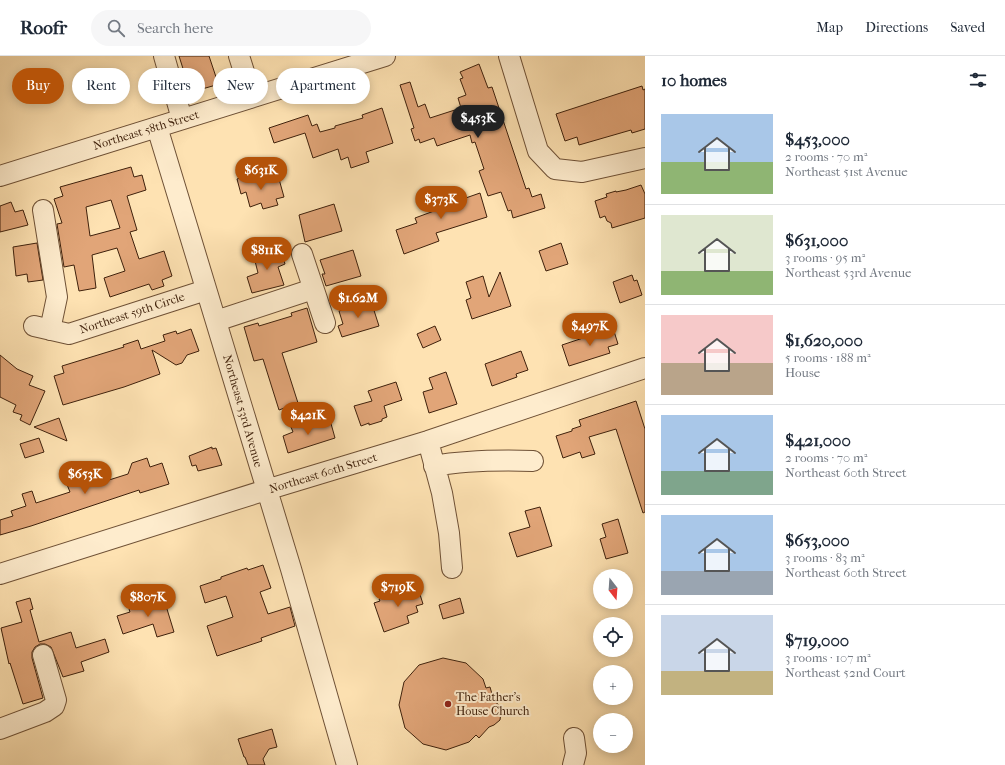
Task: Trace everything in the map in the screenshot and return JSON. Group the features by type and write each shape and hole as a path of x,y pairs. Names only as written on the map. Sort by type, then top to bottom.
{"street":[{"path":"164,56 182,119"},
{"path":"239,56 243,68"},
{"name":"Northeast 58th Street","path":"268,92 384,56"},
{"path":"509,56 538,151 555,169 582,172 645,158"},
{"name":"Northeast 58th Street","path":"0,176 230,104"},
{"name":"Northeast 53rd Avenue","path":"157,127 291,569 347,765"},
{"name":"Northeast 59th Circle","path":"43,210 57,297 42,328 69,334 206,290"},
{"path":"302,254 325,323"},
{"path":"216,321 313,289"},
{"name":"Northeast 60th Street","path":"0,574 266,490 428,441 645,368"},
{"path":"428,441 446,513 452,568"},
{"path":"434,466 460,461 533,461"},
{"path":"0,729 46,712 54,706 56,700 43,655"},
{"path":"573,765 576,753 574,738"}],"building":[{"path":"179,56 209,56 213,68 213,86 205,88 205,68 183,68"},
{"path":"479,64 488,88 492,87 526,189 529,188 532,197 541,194 545,208 513,218 511,210 508,211 501,192 488,196 479,171 484,169 475,142 472,143 470,135 437,146 434,138 420,143 419,139 415,141 411,129 414,128 400,85 410,82 418,107 425,104 430,118 461,108 458,98 466,95 460,79 463,78 460,72"},
{"path":"642,86 643,90 645,89 645,129 632,133 631,130 579,145 577,137 565,141 556,114"},
{"path":"382,108 393,143 366,152 369,162 351,168 348,157 341,160 338,149 313,158 305,133 274,143 269,128 308,115 312,126 317,124 320,132 363,118 362,115"},
{"path":"131,167 134,177 142,175 146,190 127,196 137,230 130,232 139,259 164,251 172,276 162,280 164,286 152,290 149,284 110,297 104,278 125,271 117,248 92,255 96,288 79,291 74,265 64,267 57,224 62,223 54,199 63,196 60,187","holes":["111,200 120,228 90,236 86,207"]},
{"path":"254,173 255,178 261,177 263,183 279,179 284,197 276,199 278,205 263,209 261,203 250,207 246,192 241,194 237,179"},
{"path":"641,185 645,194 645,218 612,228 611,223 607,221 605,216 600,218 595,201 607,197 606,194"},
{"path":"440,192 440,195 446,195 458,192 460,200 480,193 487,217 436,233 439,241 404,254 396,230 417,223 415,218 434,211 429,195"},
{"path":"11,202 15,212 23,210 28,225 0,232 0,206"},
{"path":"334,204 342,231 305,242 299,215"},
{"path":"37,243 43,280 28,282 27,274 16,276 13,247"},
{"path":"561,243 568,264 546,271 539,251"},
{"path":"271,246 274,253 281,251 285,264 278,267 284,285 252,293 247,277 258,273 255,261 258,260 255,251"},
{"path":"353,250 361,276 326,286 322,274 325,274 320,260"},
{"path":"500,272 511,306 472,319 466,300 471,298 466,282 483,276 489,297"},
{"path":"632,275 634,281 637,280 642,295 620,303 613,282"},
{"path":"371,301 379,326 342,337 338,326 343,324 339,311"},
{"path":"307,308 317,342 282,353 298,403 279,410 263,359 254,361 244,327 258,323 259,326 292,316 291,313"},
{"path":"435,326 441,340 423,348 417,334"},
{"path":"613,328 618,344 608,347 610,353 569,366 562,345"},
{"path":"191,329 199,351 187,355 182,363 176,365 152,350 160,374 124,387 63,405 54,376 64,373 62,366 124,347 123,345 138,340 141,349 165,341 163,335 176,331 177,334"},
{"path":"521,351 528,370 516,374 517,377 492,386 485,364"},
{"path":"0,355 17,369 33,376 29,385 45,391 30,425 20,420 22,415 13,412 16,405 0,397"},
{"path":"446,372 457,404 429,413 423,392 433,389 429,378"},
{"path":"396,382 402,400 384,406 387,417 382,419 382,421 361,426 354,406 372,401 368,391"},
{"path":"636,401 645,429 645,512 643,513 616,429 589,437 595,454 582,458 580,452 563,458 556,436 572,431 572,429 581,426 579,420"},
{"path":"59,418 67,441 34,427"},
{"path":"330,420 335,438 288,453 283,436 293,432 291,427 309,422 310,426"},
{"path":"39,438 44,452 25,458 20,444"},
{"path":"212,447 212,449 216,448 222,465 198,471 196,465 192,466 189,456"},
{"path":"147,458 150,467 162,463 169,484 140,493 139,490 0,535 0,520 13,516 11,511 26,506 22,494 32,491 36,503 70,492 66,482 72,480 72,478 90,473 92,479 107,474 109,480 128,474 132,463"},
{"path":"540,507 552,546 517,557 509,533 530,527 525,511"},
{"path":"618,519 628,553 606,559 600,539 606,537 602,524"},
{"path":"263,565 271,588 260,592 268,614 290,607 295,626 261,638 262,641 217,656 207,626 233,617 226,596 205,603 200,586 247,568 248,570"},
{"path":"417,585 423,604 416,606 418,612 407,616 409,623 384,632 374,603 380,601 379,599"},
{"path":"163,596 174,632 157,637 153,624 123,634 117,616 130,612 129,609"},
{"path":"30,598 33,609 30,610 39,642 71,632 76,648 105,639 109,652 81,662 84,671 63,677 51,647 45,644 40,644 35,647 32,652 32,658 43,698 23,704 10,663 9,664 1,628 22,622 16,602"},
{"path":"460,598 464,613 443,619 439,605"},
{"name":"The Father's House Church","path":"443,658 466,663 483,679 486,688 490,687 494,701 499,705 501,712 500,720 489,727 479,738 476,735 469,742 446,750 423,744 405,728 399,705 404,682 419,665"},
{"path":"272,729 277,747 269,749 263,759 265,765 248,765 238,739"}],"place":[{"name":"The Father's House Church","path":"448,704"}]}
